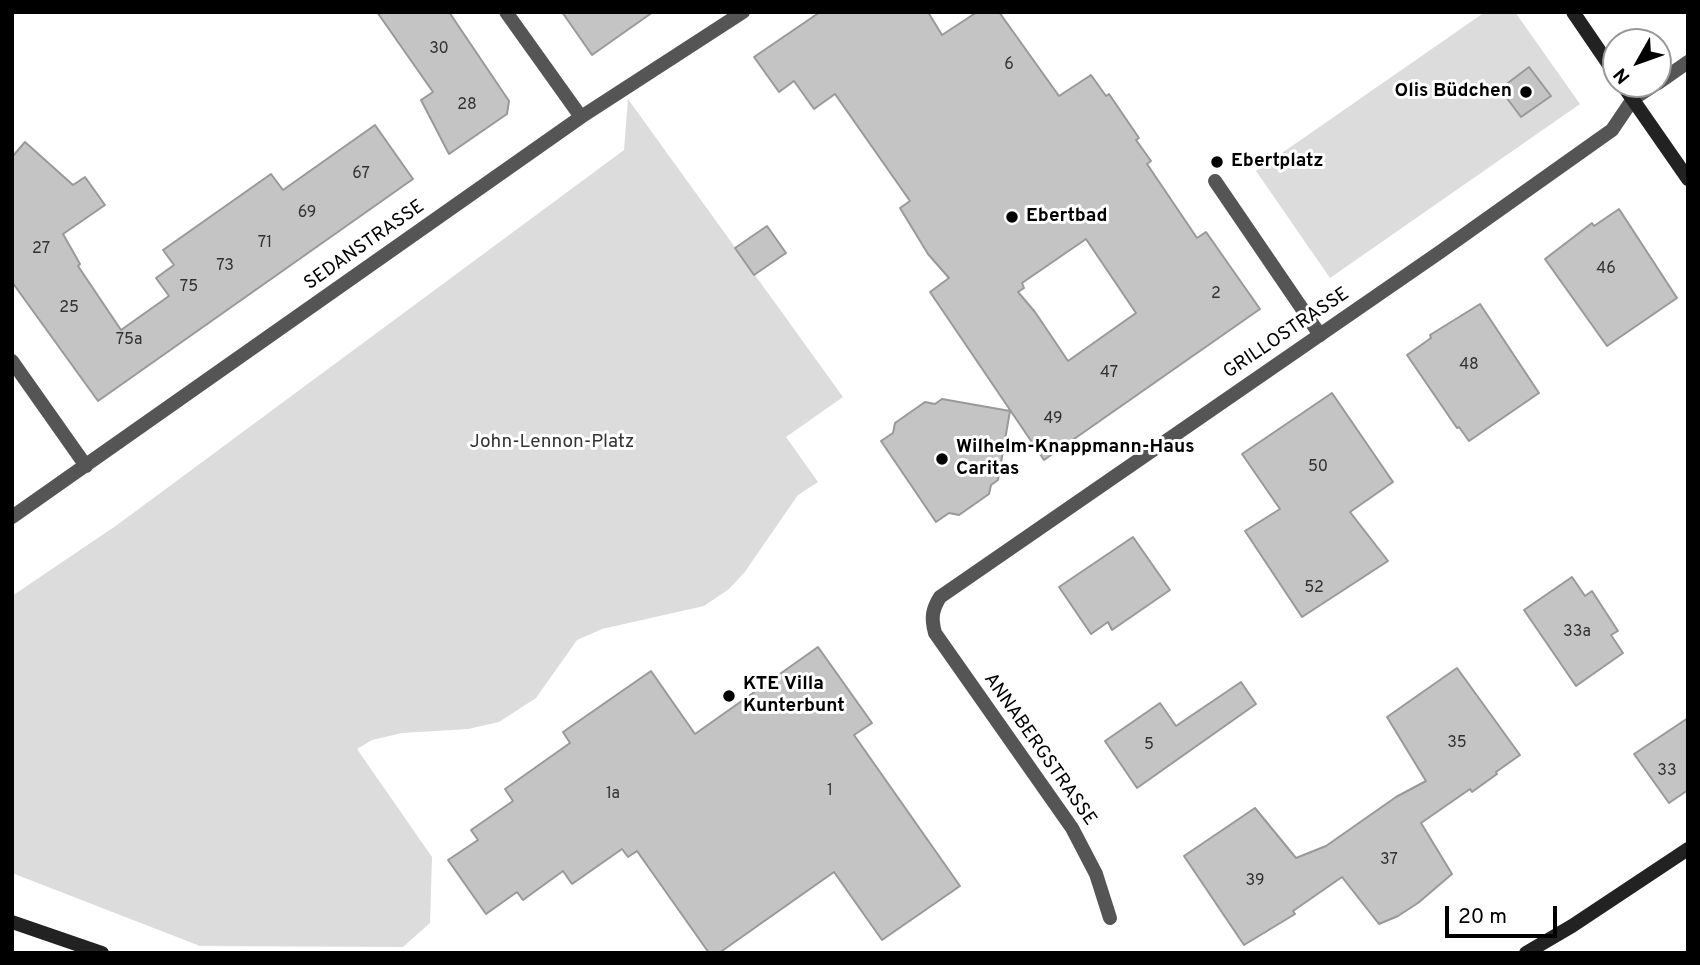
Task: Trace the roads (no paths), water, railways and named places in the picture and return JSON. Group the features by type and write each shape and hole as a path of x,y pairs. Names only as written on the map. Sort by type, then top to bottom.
{"street":[{"path":"506,12 581,117"},
{"name":"SEDANSTRASSE","path":"12,517 581,117 743,12"},
{"path":"1573,12 1602,54"},
{"name":"GRILLOSTRASSE","path":"1672,73 1688,62"},
{"path":"1633,99 1688,179"},
{"name":"GRILLOSTRASSE","path":"933,608 940,597 951,588 1320,335 1612,130 1633,99"},
{"path":"1215,181 1320,335"},
{"path":"12,361 86,466"},
{"name":"ANNABERGSTRASSE","path":"933,608 931,620 934,633 1072,828 1096,874 1110,918"},
{"path":"1526,953 1572,926 1688,849"},
{"path":"12,922 102,953"}],"place":[{"name":"Olis Büdchen","path":"1526,92"},
{"name":"Ebertplatz","path":"1217,162"},
{"name":"Ebertbad","path":"1012,217"},
{"name":"Wilhelm-Knappmann-Haus Caritas","path":"942,459"},
{"name":"KTE Villa Kunterbunt","path":"729,696"}],"park label":[{"name":"John-Lennon-Platz","path":"552,443"}]}
